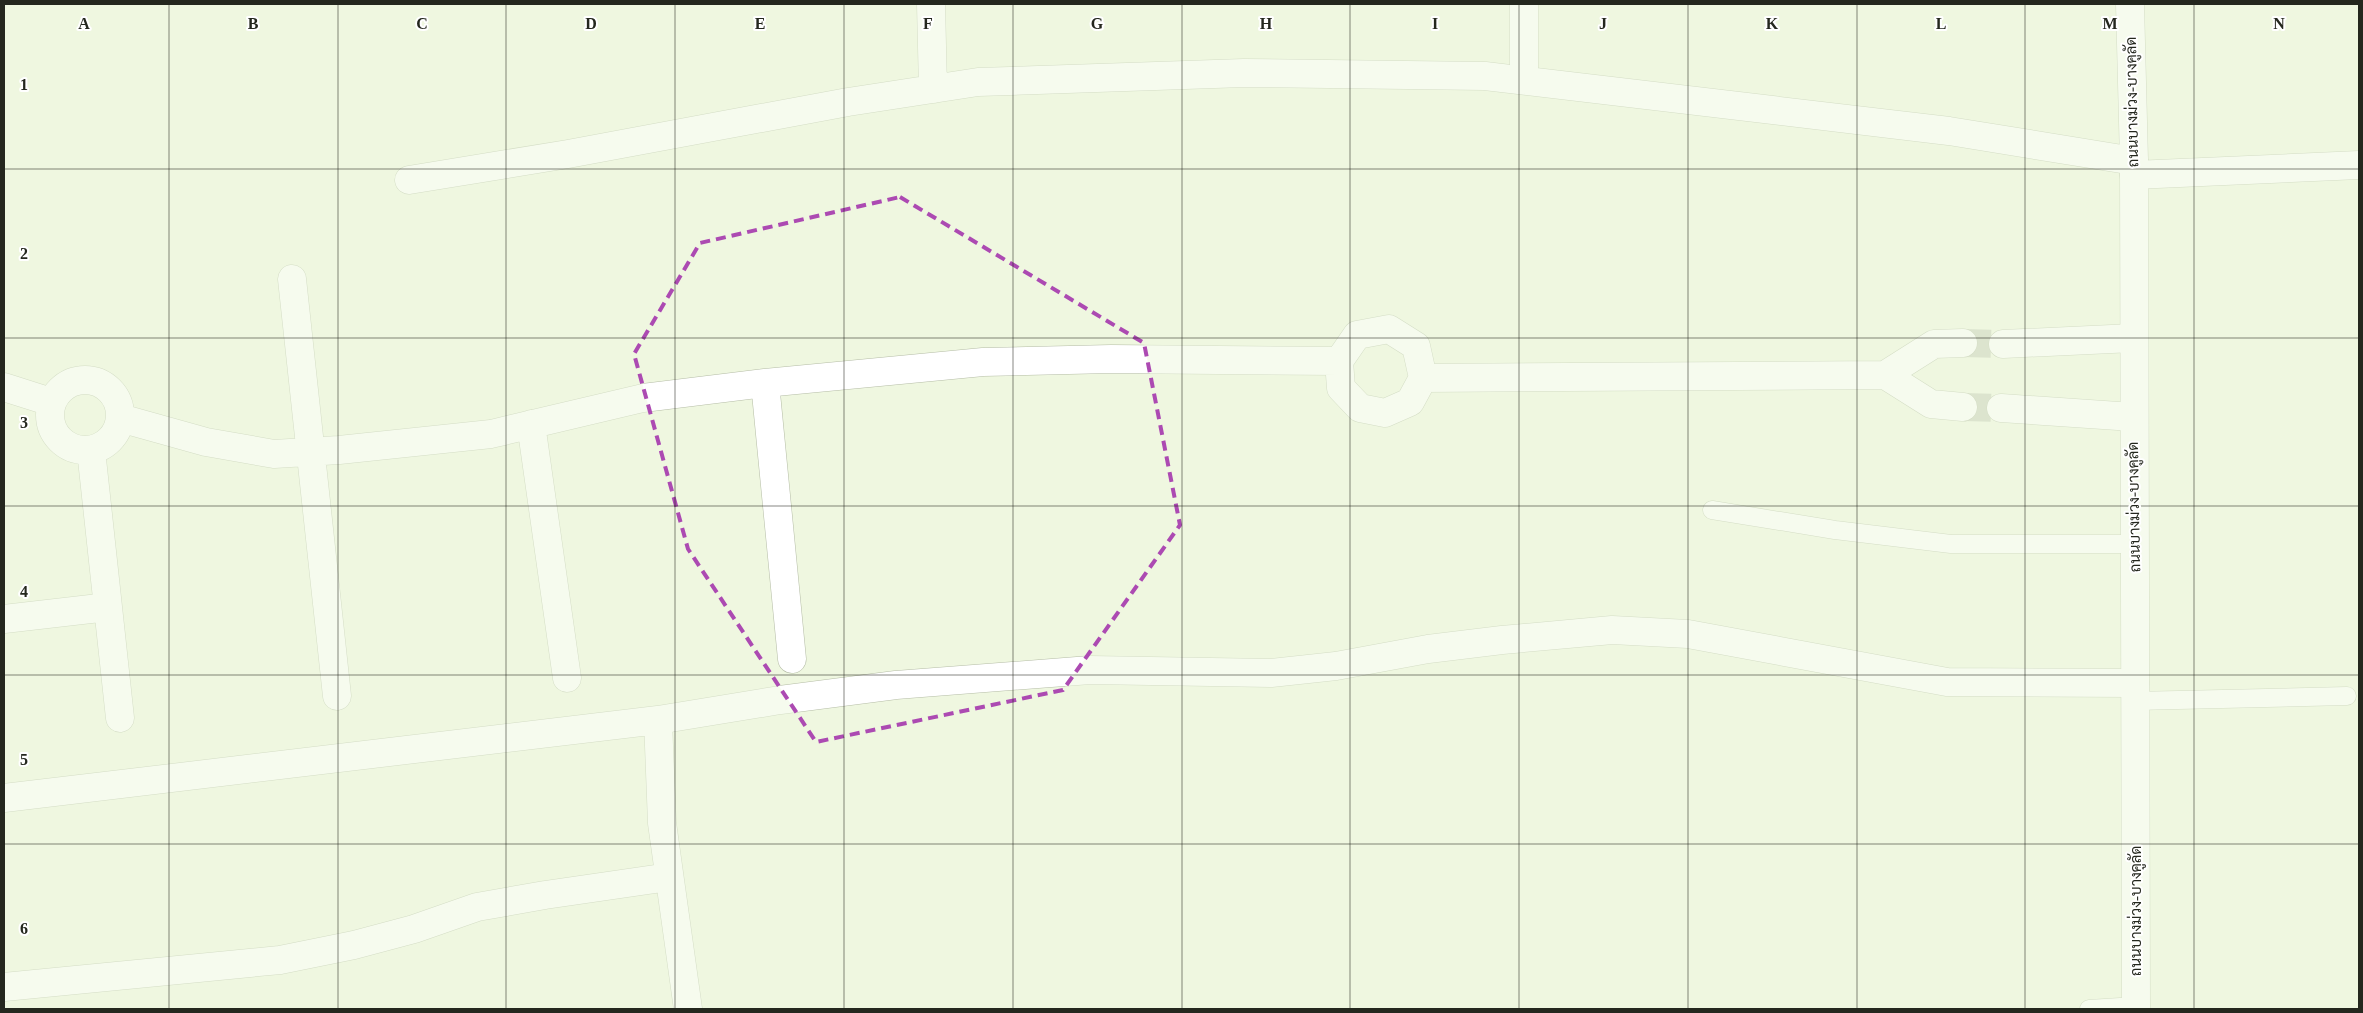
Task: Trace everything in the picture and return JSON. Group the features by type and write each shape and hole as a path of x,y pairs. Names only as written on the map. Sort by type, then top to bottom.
{"street":[{"path":"931,4 933,89"},
{"path":"1524,4 1524,80"},
{"name":"ถนนบางม่วง-บางคูลัด","path":"2130,4 2134,168 2133,417 2136,1008"},
{"path":"409,180 568,154 848,102 987,81 1244,73 1485,76 1524,80 1949,132 2134,168 2359,165"},
{"path":"292,278 337,696"},
{"path":"1389,329 1416,346 1423,378 1410,402 1385,413 1360,408 1341,388 1339,361 1357,334 1389,329"},
{"path":"2003,344 2133,338"},
{"path":"1423,378 1885,375 1934,344 1963,343"},
{"path":"120,418 216,444 274,454 491,434 643,398 765,383 983,362 1111,359 1339,361"},
{"path":"1885,375 1931,404 1963,407"},
{"path":"78,380 100,382 116,397 120,418 111,439 91,450 67,446 52,427 51,402 62,387 78,380"},
{"path":"765,383 792,659"},
{"path":"4,387 51,402"},
{"path":"2001,408 2133,417"},
{"path":"531,424 567,678"},
{"path":"91,450 120,718"},
{"path":"4,619 108,607"},
{"path":"4,798 658,720 780,700 896,685 1090,670 1271,673 1336,666 1428,649 1612,630 1688,634 1947,682 2134,692"},
{"path":"658,720 662,823 688,1009"},
{"path":"4,987 280,960 397,933 477,907 545,894 669,877"}],"lane":[{"path":"1712,510 1835,530 1950,544 2134,544"},
{"path":"2134,692 2347,696"},
{"path":"2090,1009 2136,1008"}],"highlighted area":[{"path":"900,197 1144,343 1180,525 1063,690 816,742 688,549 634,354 700,243"}],"tunnel":[{"path":"1963,343 2003,344"},
{"path":"1963,407 2001,408"}]}
